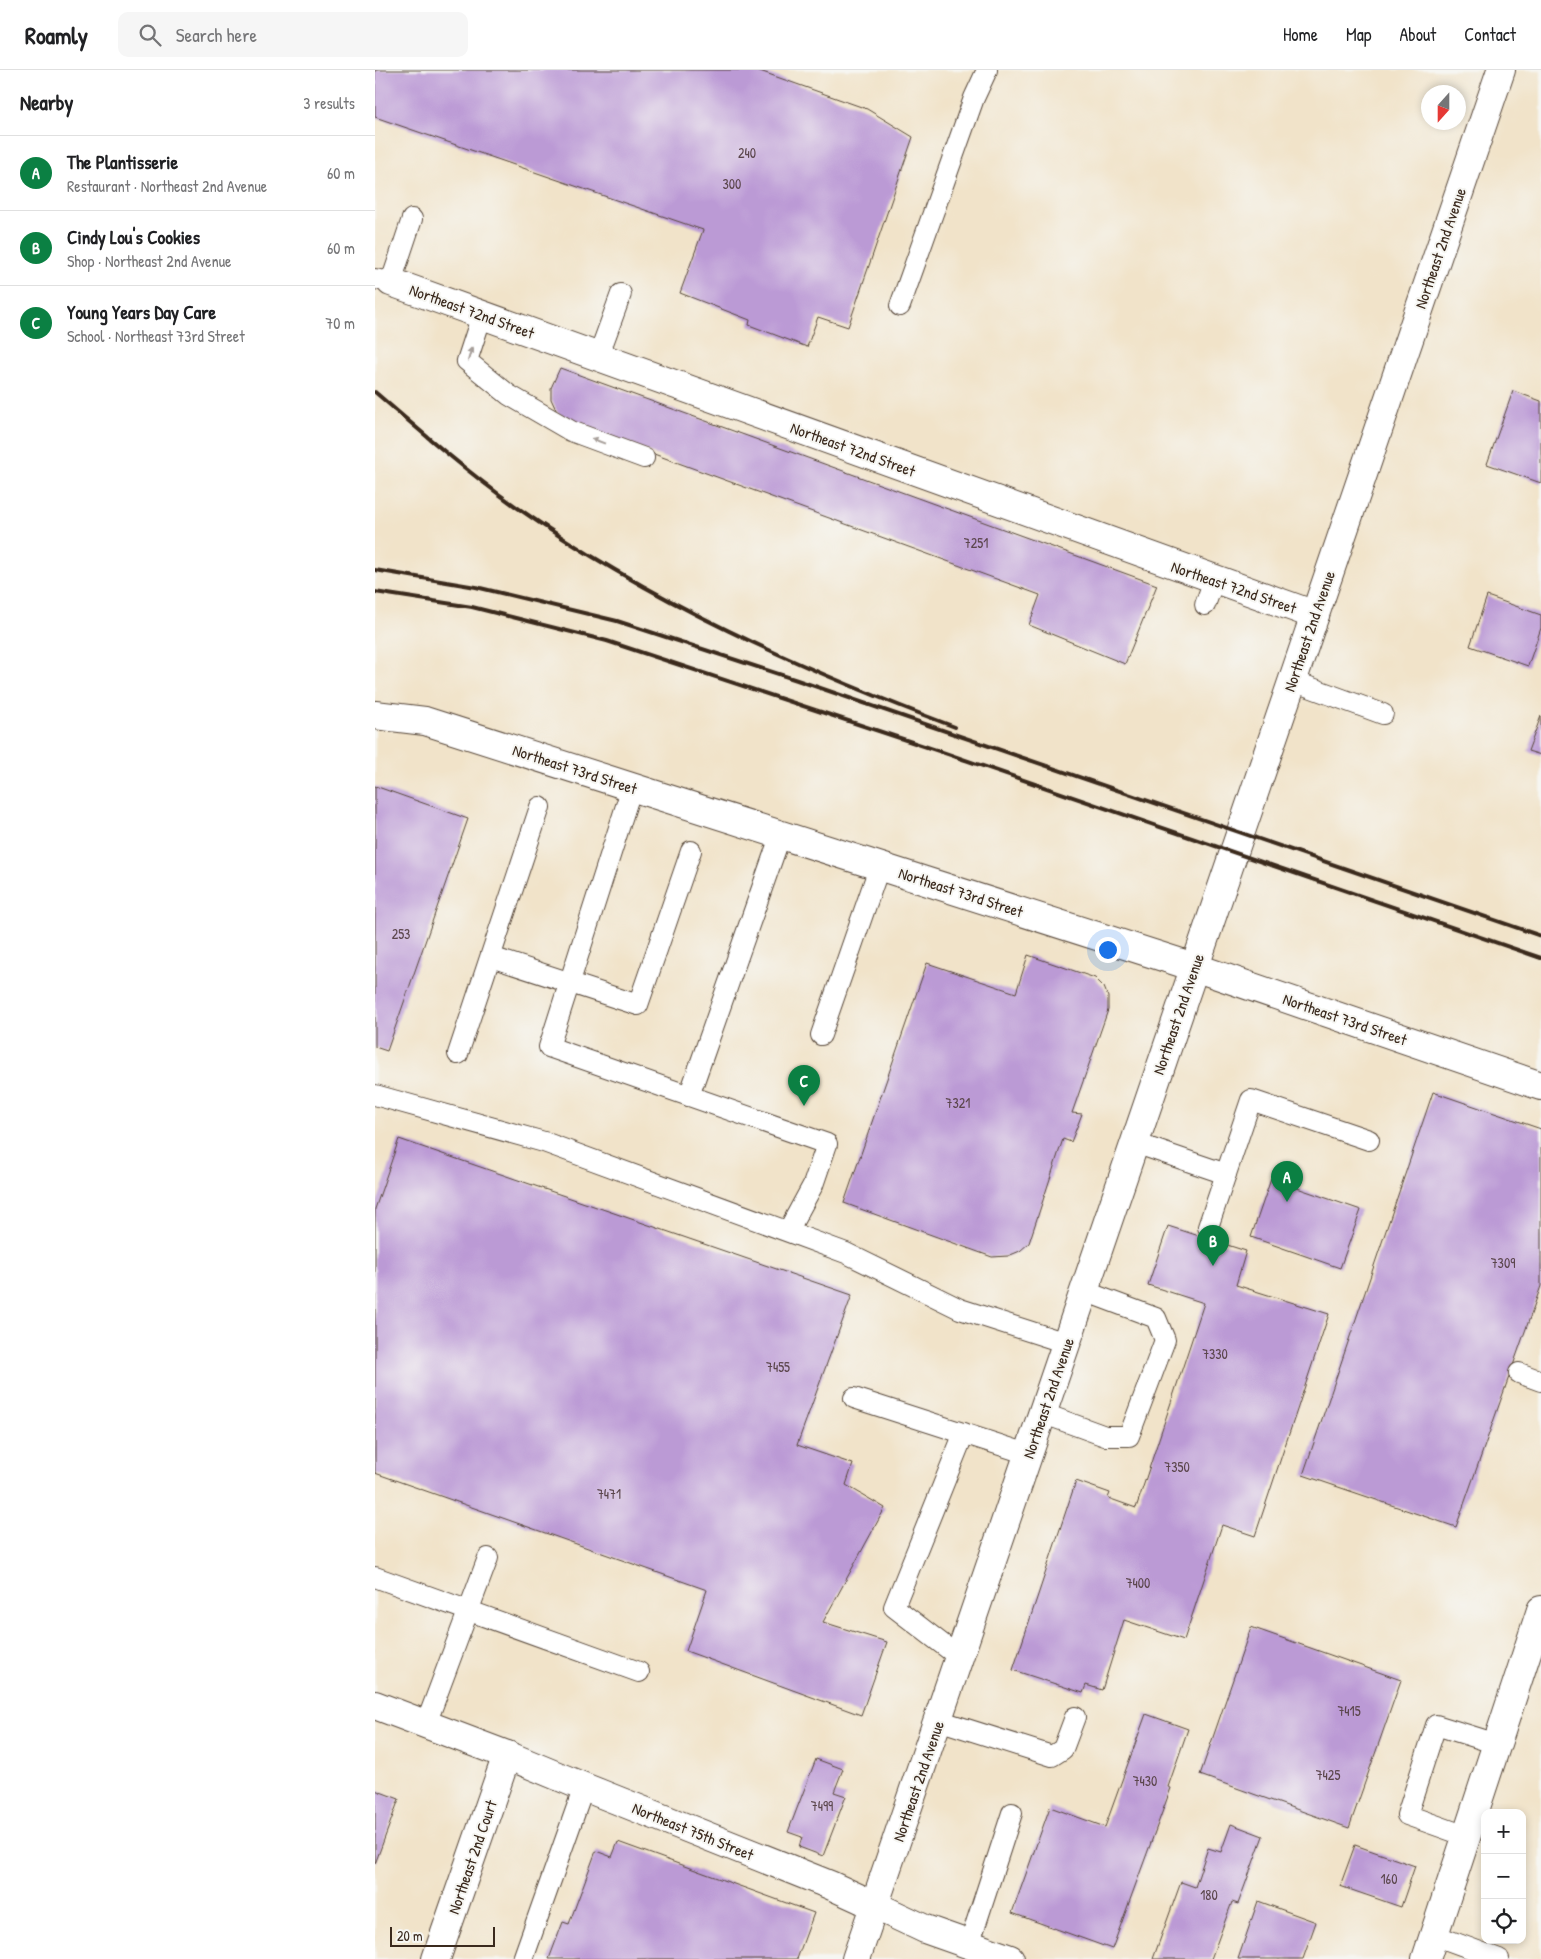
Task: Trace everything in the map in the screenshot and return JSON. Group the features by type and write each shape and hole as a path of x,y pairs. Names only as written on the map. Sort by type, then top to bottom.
{"street":[{"name":"Northeast 2nd Avenue","path":"856,1959 876,1906 1028,1454 1501,70"},
{"name":"Northeast 72nd Street","path":"383,281 597,357 1210,593 1315,615"},
{"name":"Northeast 73rd Street","path":"375,715 425,721 880,865 1194,967 1541,1086"},
{"path":"1430,1947 1541,1610"},
{"name":"Northeast 75th Street","path":"375,1705 507,1754 583,1788 830,1884 925,1929 1010,1959"},
{"name":"Northeast 2nd Court","path":"436,1959 507,1754"}],"lane":[{"path":"899,306 974,98 987,70"},
{"path":"383,281 412,219"},
{"path":"597,357 621,294"},
{"path":"482,315 467,361 509,395 571,431 644,458"},
{"path":"1293,681 1383,714"},
{"path":"632,787 549,1047 827,1144 813,1186 788,1231"},
{"path":"458,1054 540,807"},
{"path":"689,1096 781,834"},
{"path":"491,957 638,1005 691,851"},
{"path":"821,1035 880,865"},
{"path":"375,1095 544,1142 845,1253 960,1309 1066,1344"},
{"path":"1208,1227 1251,1100 1369,1140"},
{"path":"1135,1143 1226,1174"},
{"path":"1043,1413 1105,1436 1129,1436 1165,1340 1156,1318 1084,1291"},
{"path":"1519,1373 1541,1380"},
{"path":"854,1398 1028,1454"},
{"path":"959,1657 894,1607 965,1433"},
{"path":"427,1724 488,1558"},
{"path":"375,1577 639,1672"},
{"path":"938,1720 1051,1756 1063,1749 1075,1717"},
{"path":"1466,1836 1407,1815 1436,1725 1497,1744"},
{"path":"523,1959 583,1788"},
{"path":"969,1945 1012,1813"},
{"path":"1430,1947 1499,1959"}],"building":[{"path":"375,70 757,70 867,109 913,137 848,327 818,317 807,347 749,325 750,320 680,293 703,230 375,117"},
{"path":"560,368 1157,585 1125,664 1029,625 1040,595 569,423 557,412 551,399 551,388"},
{"path":"1513,391 1541,401 1541,483 1487,464"},
{"path":"1487,596 1541,615 1541,628 1528,666 1470,646"},
{"path":"1541,716 1541,755 1528,751"},
{"path":"375,786 468,819 387,1051 375,1047"},
{"path":"1028,955 1095,978 1104,987 1108,997 1108,1010 1072,1113 1082,1114 1071,1142 1063,1139 1029,1243 1020,1251 1008,1256 992,1257 844,1203 927,963 1016,993"},
{"path":"1433,1092 1541,1129 1541,1286 1456,1527 1303,1475"},
{"path":"399,1139 852,1295 797,1445 853,1464 846,1485 885,1508 823,1622 887,1642 861,1715 686,1651 707,1590 375,1473 375,1209"},
{"path":"1271,1179 1361,1210 1340,1268 1251,1237"},
{"path":"1168,1226 1246,1251 1236,1285 1329,1314 1255,1536 1222,1525 1184,1640 1124,1620 1102,1690 1086,1685 1083,1693 1013,1670 1076,1481 1110,1493 1108,1498 1136,1508 1204,1303 1148,1285"},
{"path":"1251,1627 1401,1680 1349,1828 1200,1775"},
{"path":"1146,1714 1188,1729 1168,1787 1171,1788 1112,1949 1012,1913 1050,1807 1105,1827"},
{"path":"816,1759 843,1769 834,1792 846,1796 823,1856 799,1847 802,1837 788,1832"},
{"path":"375,1790 399,1799 375,1864"},
{"path":"1231,1824 1263,1836 1238,1904 1232,1902 1211,1959 1153,1959 1181,1882 1195,1887 1208,1848 1221,1852"},
{"path":"618,1842 814,1913 797,1959 549,1959 563,1922 569,1924 596,1851 612,1857"},
{"path":"1355,1845 1415,1866 1401,1907 1340,1886"},
{"path":"1258,1901 1316,1922 1303,1959 1238,1959"}],"railway":[{"path":"375,392 443,451 497,493 566,540 619,572 673,602 784,657 897,705 955,727"},
{"path":"375,570 476,587 617,621 797,680 1541,936"},
{"path":"375,592 472,607 607,641 942,752 1541,958"}],"place":[{"name":"Young Years Day Care","path":"804,1106"},
{"name":"The Plantisserie","path":"1287,1202"},
{"name":"Cindy Lou's Cookies","path":"1213,1266"}]}
